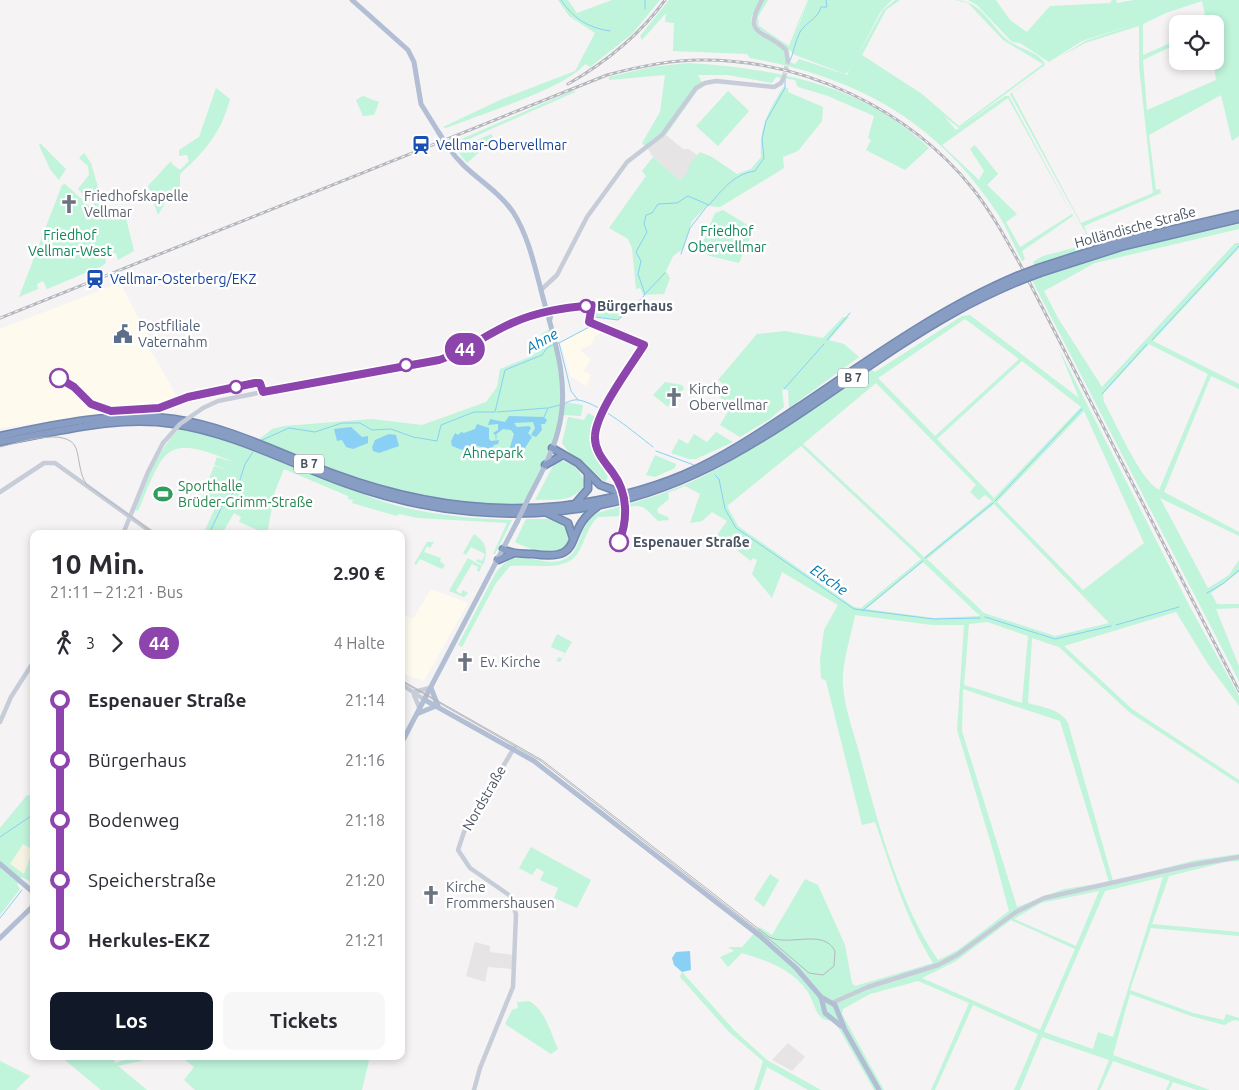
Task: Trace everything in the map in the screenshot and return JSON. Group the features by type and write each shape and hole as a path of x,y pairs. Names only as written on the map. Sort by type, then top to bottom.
{"highway":[{"name":"Holländische Straße","path":"1039,270 1119,242 1239,214"},
{"name":"Holländische Straße","path":"1039,270 1124,246 1239,219"},
{"name":"B 7","path":"0,436 102,418 173,419 201,425 242,438 389,492 438,502 496,508 575,504 626,494 680,476 735,448 774,425 949,309 1039,270"},
{"name":"B 7","path":"0,442 106,423 141,419 220,435 347,484 392,498 439,508 487,513 525,513 599,506 688,478 738,454 954,312 1018,278"},
{"path":"552,449 586,470 603,487 626,494"},
{"path":"545,465 564,457"},
{"path":"575,504 584,496 588,489 589,481 586,470"},
{"path":"504,547 511,553 559,556 568,550 582,519 599,506"},
{"path":"546,512 568,523 572,530 573,541"},
{"path":"498,560 505,555 520,553"}],"main road":[{"path":"352,0 408,50 414,62 421,104 430,120 461,164 494,190 514,214 523,231 550,320 562,376 562,415 552,449 498,560 405,737"},
{"path":"550,320 551,314 557,308"},
{"path":"431,688 438,706"},
{"path":"425,700 506,743 556,776 744,923 790,962 821,997 831,1003 837,1010 844,1030 879,1090"},
{"path":"419,712 438,706"},
{"path":"0,864 30,889"},
{"path":"0,938 30,909"},
{"path":"821,997 825,1013 831,1016 844,1030"},
{"path":"824,1007 831,1003"},
{"path":"831,1016 837,1010"}],"street":[{"path":"762,0 752,18 755,27 786,50 788,61"},
{"path":"541,290 557,274 586,218 627,162 662,135 696,88 705,82 716,81 774,87 780,84 784,77"},
{"path":"125,530 148,472 163,443 180,424 210,404 263,392 439,360 456,353 511,323 546,310"},
{"path":"0,492 44,463 56,463 148,530"},
{"path":"0,722 11,697 30,667"},
{"path":"405,688 425,700"},
{"path":"414,693 431,688"},
{"path":"414,693 419,712"},
{"path":"506,743 508,758"},
{"name":"Nordstraße","path":"474,1090 480,1068 513,987 517,930 514,904 504,892 470,868 458,850 464,832 514,748"},
{"path":"831,1003 868,987 938,965 957,955 1016,912 1044,898 1191,865 1239,857"},
{"path":"837,1010 847,997"}],"shaded area":[{"path":"666,135 683,149 689,149 697,155 691,169 680,181 653,157 648,149"},
{"path":"120,283 150,339 148,345 176,395 178,403 149,412 126,412 0,428 0,329"},
{"path":"592,326 602,330 599,335 596,334 591,345 580,350 591,360 584,371 591,375 586,386 570,376 561,343"},
{"path":"431,589 468,603 424,681 405,674 405,615 413,619"},
{"path":"475,942 490,946 490,952 513,955 512,969 488,967 485,982 466,976"},
{"path":"788,1043 805,1057 792,1071 772,1060"}],"green space":[{"path":"558,0 568,0 577,13 612,0 660,0 632,34 590,67 585,64 575,73 541,91 446,128 443,127 502,99 575,71 595,33 569,16"},
{"path":"669,0 768,0 758,17 759,26 789,46 807,0 791,48 808,0 892,0 881,11 854,62 883,10 895,0 900,0 886,10 862,55 922,94 959,126 1043,64 1003,40 968,3 972,5 986,16 1010,42 1035,54 1045,65 959,128 944,116 956,130 942,140 1005,96 1009,96 1086,240 1073,216 1022,251 1025,259 1022,261 998,214 974,181 949,153 921,129 891,108 859,91 825,77 789,66 750,58 747,54 673,51 674,23 665,22 666,13 642,40 640,36","holes":["752,15 755,16 758,28 795,55 845,74 850,70 847,75 799,59 795,64 787,61 785,50 757,31 752,21","1008,98 1072,214 1020,247 1006,222 1017,214 987,185 998,174 975,145 970,149 984,171 979,180 942,145"]},
{"path":"968,0 996,0 1010,20 1027,32 1050,6 1110,3 1112,0 1116,0 1117,3 1134,0 1239,0 1239,136 1232,141 1221,95 1149,135 1156,190 1160,189 1161,193 1084,226 1089,239 1010,94 1047,67 1012,93 1081,223 1153,193 1139,67 1139,26 1085,43 1060,57 1085,41 1138,23 1082,41 1049,62 1020,43 1012,42 977,5"},
{"path":"688,63 785,75 817,84 847,95 876,109 904,126 929,148 905,170 866,150 871,140 868,138 874,116 828,96 798,87 795,80 776,77 772,83 728,75 698,75 704,86 698,90 666,135 648,149 642,143 660,112 665,75 609,80 609,77 651,67"},
{"path":"783,87 788,88 788,92 823,107 822,121 798,151 783,157 784,168 720,207 707,206 692,221 683,249 673,256 666,271 670,278 664,294 643,295 640,288 636,289 632,248 628,239 609,228 646,176 642,171 653,157 680,181 690,169 688,166 700,152 712,157 737,174 751,169 761,157 763,128 773,104"},
{"path":"216,88 230,99 222,122 205,149 180,174 180,187 174,196 170,194 158,215 148,186 171,161 180,170 189,161 187,155 179,156 179,150 199,137"},
{"path":"574,90 575,92 451,147 450,144"},
{"path":"728,91 749,111 718,146 696,126"},
{"path":"363,96 379,102 374,115 363,116 356,100"},
{"path":"491,134 494,139 467,163 456,149"},
{"path":"40,143 66,169 59,180 50,169 39,145"},
{"name":"Friedhof Vellmar-West","path":"84,153 91,163 102,201 111,217 123,206 134,251 118,260 116,253 105,257 106,263 102,266 47,289 43,281 37,284 38,289 19,297 62,185 65,184 97,213 98,210 78,189 89,175 88,166 79,158"},
{"name":"Friedhof Obervellmar","path":"723,210 754,229 739,263 710,256 700,249 715,213"},
{"path":"1239,224 1239,229 1095,263 1044,291 1058,318 1102,387 1235,243 1239,243 1239,248 1153,341 1239,384 1239,389 1211,376 1164,492 1239,532 1239,536 1160,498 1208,588 1229,575 1239,560 1239,572 1211,593 1217,604 1239,604 1239,608 1216,609 1239,666 1239,681 1032,280 1123,250","holes":["1149,344 1208,374 1159,490 1144,475 1136,463 1104,402 1103,394"]},
{"path":"1157,226 1158,229 1034,265 1033,262 1043,256"},
{"path":"639,302 618,320 593,316 596,307"},
{"path":"970,315 1079,398 1058,347 1190,607 1239,696 1239,706 1208,664 1176,612 1064,646 1132,709 1239,780 1239,784 1129,712 1059,647 1032,638 1028,703 1056,712 1065,718 1068,723 1113,881 1196,860 1239,854 1239,861 1226,862 1169,876 1152,924 1239,932 1239,936 1151,928 1130,990 1193,1013 1224,1020 1226,1014 1239,1018 1239,1021 1234,1020 1224,1025 1191,1016 1130,994 1113,1055 1210,1090 1197,1090 1173,1082 1169,1090 1166,1090 1170,1081 1113,1061 1100,1090 1097,1090 1109,1060 1042,1037 1020,1090 1014,1090 1038,1034 973,1005 935,1090 931,1090 969,1003 918,981 870,994 843,1009 842,1014 884,1090 874,1090 834,1020 823,1019 820,1016 808,992 795,977 779,967 742,953 728,967 720,957 734,951 728,947 742,947 760,927 772,935 805,879 818,885 845,945 852,983 855,986 933,963 923,947 907,912 875,822 862,825 826,681 821,678 820,660 824,630 838,605 782,572 772,598 752,574 757,560 753,558 751,561 717,535 727,521 712,512 702,521 690,523 700,494 685,486 668,493 669,499 657,509 658,513 668,517 669,520 658,521 646,509 639,506 622,510 622,516 598,517 589,528 579,551 566,563 548,566 510,566 496,583 462,647 458,645 495,574 504,564 512,559 521,557 547,562 565,559 575,550 586,525 597,513 668,491 709,473 768,438 872,370 875,372 962,316","holes":["965,319 1019,359 935,436 878,378","1022,361 1081,407 994,498 937,439","876,383 976,485 970,492 979,500 985,495 992,501 924,557 803,444","1084,411 1144,543 1083,590 997,502","801,446 921,559 861,608 854,607 738,526 727,506","994,504 1109,623 1055,636 984,613 927,559","923,562 980,616 934,618 866,609","855,615 932,625 964,625 957,730 1009,911 958,950 938,960 912,914 901,889 882,834 844,695 843,669","987,622 1028,636 1022,703 964,685 969,624","963,689 1060,721 1109,882 1064,889 1017,907 962,731","1163,877 1113,1037 1098,1032 1093,1049 1044,1032 1105,891","1099,891 1076,946 1014,919 1041,903","1011,920 1075,949 1040,1030 922,978 956,961"]},
{"path":"843,317 849,317 829,340 844,344 859,357 789,408 788,390 782,389 784,407 770,419 740,437 720,425 732,405 719,397 727,387 718,380 757,334 785,331 823,338"},
{"name":"Ahnepark","path":"552,328 563,402 583,405 581,416 562,415 558,431 525,505 482,504 422,496 360,480 356,491 393,505 432,513 512,520 495,554 493,554 507,523 418,518 399,514 397,516 352,503 353,500 348,499 348,496 284,469 275,491 268,530 258,530 239,522 241,517 234,513 224,530 205,530 217,504 202,498 208,482 223,487 208,481 214,466 230,471 214,465 217,457 233,462 193,448 179,448 169,452 154,473 138,511 135,510 148,477 159,456 180,428 224,440 351,489 354,478 257,441 272,429 284,426 372,419 422,425 486,402 497,387 500,369 532,356 548,342 541,334"},
{"path":"665,382 682,385 684,389 679,394 675,393 668,407 653,395"},
{"path":"588,413 596,417 592,441 596,455 608,477 605,482 571,454 562,443 568,417 584,420"},
{"path":"716,432 733,442 696,459 689,459 671,453 679,439 688,444 694,434 707,442"},
{"path":"655,455 676,464 675,468 655,477 646,475"},
{"path":"563,461 571,464 579,472 585,483 581,489 576,494 564,499 535,500 554,464"},
{"path":"526,519 548,519 563,525 568,529 569,539 564,549 552,552 539,551 515,542"},
{"path":"474,534 485,547 486,555 483,565 476,561 478,559 482,561 485,554 471,547 466,555 463,553"},
{"path":"427,542 434,542 430,548 427,546 424,552 441,558 440,561 445,565 442,569 420,559 416,565 414,564"},
{"path":"468,558 482,566 479,572 477,570 478,567 472,564 456,591 461,594 463,590 468,593 464,597 449,591"},
{"path":"557,634 572,642 563,657 565,653 551,647"},
{"path":"559,657 562,659 560,662 556,661"},
{"path":"27,795 30,795 30,882 22,877 17,885 20,889 0,915 0,828"},
{"path":"531,847 591,880 577,908 554,898 558,888 540,880 544,872 537,868 532,875 519,868"},
{"path":"770,874 779,880 764,907 754,899"},
{"path":"682,972 734,1030 767,1060 821,1090 808,1090 767,1067 759,1090 754,1090 763,1061 729,1032 680,977"},
{"path":"529,1001 539,1010 550,1029 558,1049 551,1054 505,1024 512,1010 518,1008 517,1002"},
{"path":"65,1060 115,1060 115,1063 124,1060 142,1060 118,1066 147,1090 101,1090"},
{"path":"185,1060 369,1060 362,1090 195,1090 184,1080 194,1067"},
{"path":"0,1061 30,1076 16,1090 0,1090"}],"sand":[{"path":"23,844 30,848 30,858 24,874 10,864"}],"water":[{"path":"509,416 544,417 547,420 545,424 541,424 542,430 536,437 531,435 535,428 533,422 514,423 517,427 529,426 531,428 528,433 532,437 523,451 517,453 513,452 510,447 514,434 511,430 503,429 495,435 493,433 498,430 498,424 488,425 490,419 505,422"},
{"path":"477,424 489,428 489,439 491,441 499,440 498,444 494,445 492,449 472,445 465,451 452,446 451,441 455,433 458,435 461,432 464,433 475,429"},
{"path":"351,427 362,437 368,436 368,443 353,449 346,447 342,440 337,441 334,429"},
{"path":"389,434 396,435 399,446 379,453 373,451 372,447 375,440"},
{"path":"690,951 691,970 682,972 674,965 672,958 676,952"}],"waterway":[{"path":"561,0 576,17 588,25 610,31"},
{"path":"645,0 645,9"},
{"name":"Ahne","path":"789,63 800,32 817,15 821,7 827,7 826,0"},
{"name":"Ahne","path":"557,344 591,326 595,317 618,320 643,297 645,294 638,274 641,261 636,252 647,232 644,224 646,215 652,213 658,204 677,203 688,196 709,205 735,179 755,171 764,158 762,139 766,121 785,88 785,79"},
{"path":"681,254 690,228 708,205"},
{"path":"1152,340 1239,246"},
{"path":"645,294 665,273"},
{"path":"827,340 850,313"},
{"name":"Elsche","path":"559,343 571,391 578,400"},
{"path":"784,389 824,344"},
{"path":"1102,394 1147,344"},
{"name":"Ahne","path":"260,441 289,428 315,432 342,423 360,423 372,430 391,429 413,437 437,441 441,425 474,412 495,412 505,370 542,355 547,348 553,345"},
{"name":"Elsche","path":"563,404 579,400 598,407 653,447"},
{"name":"Elsche","path":"544,417 548,408 560,405"},
{"name":"Elsche","path":"497,412 547,408"},
{"path":"995,501 1082,409"},
{"name":"Elsche","path":"656,451 694,465"},
{"path":"211,530 223,504 237,489 245,464 253,452"},
{"name":"Elsche","path":"715,475 719,479 725,509 736,528 854,609 933,619 980,618"},
{"path":"925,558 993,503"},
{"path":"862,611 923,561"},
{"name":"Elsche","path":"1207,593 1224,583 1239,570"},
{"name":"Elsche","path":"1116,625 1179,607"},
{"name":"Elsche","path":"985,617 1055,639 1111,626"},
{"path":"0,837 30,817"},
{"path":"0,918 22,890"}],"tunnel":[{"path":"784,77 788,61"}],"tram line":[{"path":"0,447 41,438 53,437 71,441 76,448 81,472 87,485 149,530"},
{"path":"405,682 542,760 769,937 777,940 814,939 830,944 835,951 834,966 823,975 809,973 774,943 541,761 405,683"}],"railway":[{"path":"568,84 596,67 633,37 665,0"},
{"path":"0,318 607,75 653,64 700,60 739,62 777,68 815,79 851,94 885,112 917,135 947,160 986,207 1021,266 1239,691"}],"bus line":[{"name":"44","path":"59,378 74,387 91,404 105,410 159,408 188,397 255,383 260,383 263,392 439,360 525,317 546,310 592,305 589,322 644,345 604,409 594,437 601,458 616,478 626,510 626,521 619,542"}],"place":[{"name":"Vellmar-Obervellmar","path":"421,145"},
{"name":"Friedhofskapelle Vellmar","path":"69,204"},
{"name":"Vellmar-Osterberg/EKZ","path":"95,279"},
{"name":"Bürgerhaus","path":"586,306"},
{"name":"Postfiliale Vaternahm","path":"123,334"},
{"name":"Kirche Obervellmar","path":"674,397"},
{"name":"Sporthalle Brüder-Grimm-Straße","path":"163,494"},
{"name":"Espenauer Straße","path":"619,542"},
{"name":"Ev. Kirche","path":"465,662"},
{"name":"Kirche Frommershausen","path":"431,895"}]}
